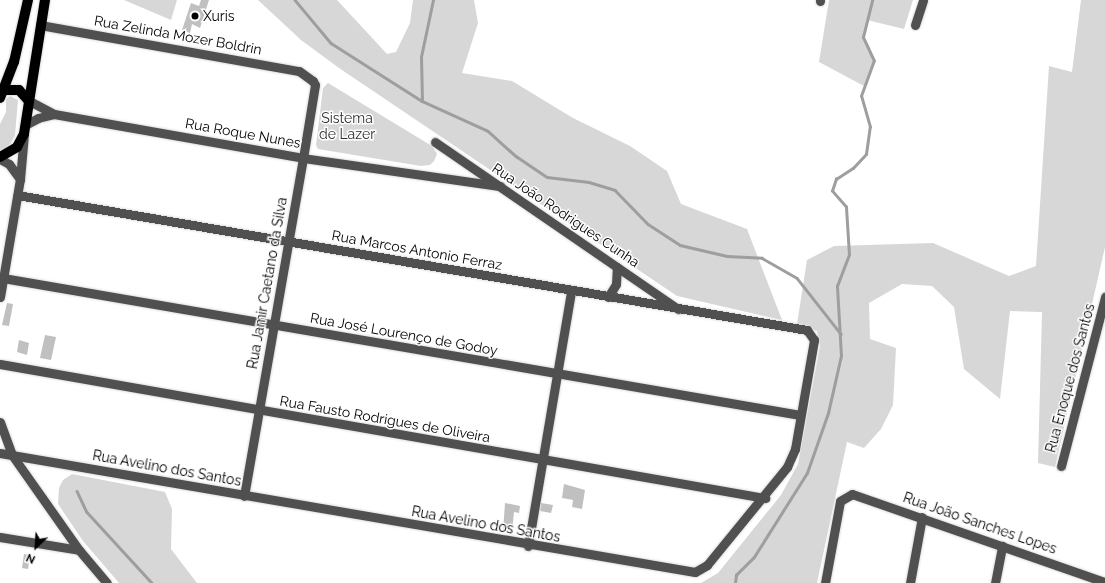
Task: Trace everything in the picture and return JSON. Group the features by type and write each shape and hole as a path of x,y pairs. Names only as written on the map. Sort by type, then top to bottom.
{"main road":[{"path":"1,93 14,62 28,0"},
{"path":"0,158 12,152 25,130 28,100 45,0"},
{"name":"Rua Roque Nunes","path":"1,93 19,90 28,100"}],"street":[{"path":"914,26 923,0"},
{"name":"Rua Zelinda Mozer Boldrin","path":"40,25 299,71 309,76"},
{"name":"Rua Jamir Caetano da Silva","path":"244,496 303,158 314,85 309,76"},
{"name":"Rua Roque Nunes","path":"28,100 54,114 303,158 500,186"},
{"name":"Rua Roque Nunes","path":"25,130 38,118 54,114"},
{"path":"0,297 20,179 25,130"},
{"name":"Rua João Rodrigues Cunha","path":"435,142 682,311"},
{"path":"0,158 9,164 20,179"},
{"name":"Rua Marcos Antonio Ferraz","path":"17,195 288,241 682,311 807,330 812,334"},
{"path":"608,297 616,284 617,267"},
{"name":"Rua José Lourenço de Godoy","path":"3,278 274,326 800,415"},
{"path":"528,546 571,291"},
{"name":"Rua Enoque dos Santos","path":"1061,466 1105,297"},
{"name":"Rua Avelino dos Santos","path":"0,453 528,546 695,572 707,565 765,498 787,467 795,449 814,340 812,334"},
{"name":"Rua Fausto Rodrigues de Oliveira","path":"0,364 542,461 765,498"},
{"path":"0,422 12,456 79,550 107,583"},
{"name":"Rua João Sanches Lopes","path":"825,583 840,501 845,496 852,494 1002,546 1083,579 1105,582"},
{"path":"910,583 922,518"},
{"path":"0,537 79,550"},
{"path":"995,583 1002,546"}],"green space":[{"path":"124,0 177,0 171,20"},
{"path":"258,0 337,0 387,54 396,52 410,23 413,0 474,0 478,23 462,73 512,81 573,118 630,146 667,171 681,204 747,229 782,320 677,296 339,68 301,40"},
{"path":"829,0 913,0 904,29 867,20 864,37 874,61 864,86 819,62"},
{"path":"1081,0 1105,0 1105,247 1055,467 1038,463 1042,312 1010,311 1000,399 964,369 954,307 932,286 902,284 869,303 870,339 896,348 893,405 881,429 864,448 847,442 817,583 701,583 718,573 781,495 798,464 820,346 817,331 797,324 807,260 834,246 933,243 1009,276 1036,266 1049,66 1072,72"},
{"name":"Sistema de Lazer","path":"328,83 432,146 437,154 434,161 430,165 421,166 318,149 316,145 323,88"},
{"path":"10,96 18,100 15,135 8,148 0,150 0,124 6,112 6,99"},
{"path":"72,474 165,492 172,509 171,549 197,583 119,583 83,541 58,504 59,488 63,480"}],"building":[{"name":"Xuris","path":"201,0 209,0 200,28 192,24 190,33 182,30 191,3 199,6"},
{"path":"7,303 13,304 9,326 2,325"},
{"path":"45,335 56,337 51,360 40,358"},
{"path":"19,340 29,343 27,355 17,352"},
{"path":"564,484 585,490 582,509 572,507 573,500 562,498"},
{"path":"505,503 520,506 519,513 514,512 512,532 503,531"},
{"path":"541,503 553,505 551,513 540,511"},
{"path":"24,554 30,555 28,569 22,568"}],"waterway":[{"path":"295,0 331,43 422,101 488,131 516,156 547,177 589,182 615,190 648,224 680,245 727,256 762,258 797,278 841,334"},
{"path":"422,101 421,57 433,0"},
{"path":"735,583 736,575 754,557 807,473 828,413 841,356 837,286 849,255 846,207 832,191 836,179 853,168 866,154 870,127 861,96 874,61 863,37 872,0"},
{"path":"77,491 87,512 152,583"}],"place":[{"name":"Xuris","path":"195,16"}]}
